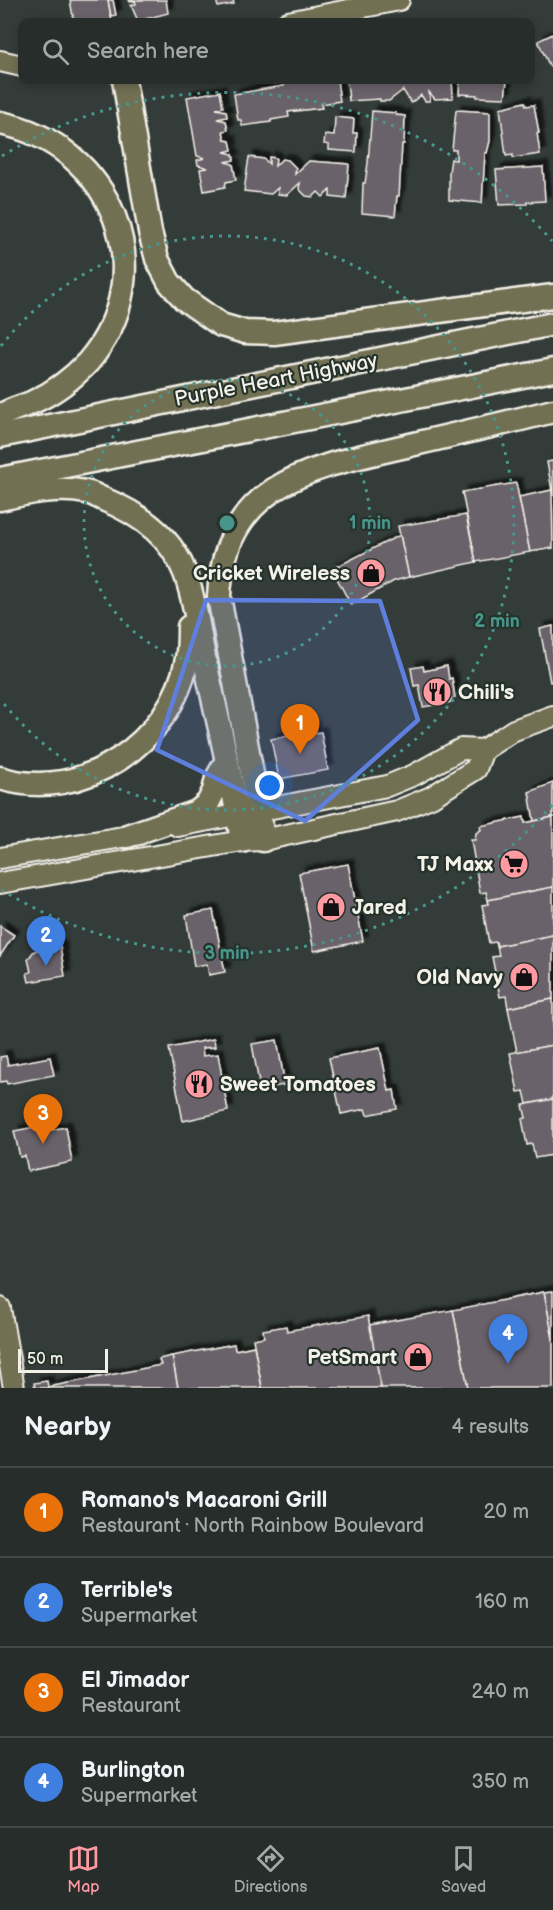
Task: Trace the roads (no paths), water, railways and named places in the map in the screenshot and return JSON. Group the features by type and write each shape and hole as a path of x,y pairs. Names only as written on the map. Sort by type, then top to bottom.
{"highway":[{"path":"125,84 150,232 157,259 169,282 183,299 221,325 245,332 274,333 553,296"},
{"path":"129,110 133,103 136,84"},
{"path":"0,123 26,130 52,141 74,158 94,179 116,223 121,243 123,272 122,288 115,314 104,339 87,362 66,382 45,396 32,403 12,408 0,416"},
{"name":"Purple Heart Highway","path":"0,436 553,324"},
{"name":"Purple Heart Highway","path":"0,480 553,370"},
{"path":"252,840 219,597 220,574 227,550 238,527 256,504 278,486 305,472 553,411"},
{"path":"0,778 35,784 62,782 102,770 121,759 138,746 159,723 179,687 188,658 189,628 182,594 173,570 154,541 133,523 108,507 63,491"},
{"path":"0,499 32,492 86,492 123,507 153,527 173,550 184,571 195,602 206,669 226,762 248,813"},
{"path":"127,836 197,812 208,803 216,778 226,762"}],"main road":[{"path":"308,18 399,0"},
{"path":"0,61 18,65"},
{"path":"0,858 387,786 414,775 461,749 483,750 514,730 553,716"},
{"path":"0,884 252,840 398,811 449,788 476,769 483,750"},
{"path":"0,1308 8,1379"}],"place":[{"name":"Cricket Wireless","path":"371,573"},
{"name":"Chili's","path":"437,692"},
{"name":"Romano's Macaroni Grill","path":"300,754"},
{"name":"TJ Maxx","path":"514,864"},
{"name":"Jared","path":"331,907"},
{"name":"Terrible's","path":"46,966"},
{"name":"Old Navy","path":"524,977"},
{"name":"Sweet Tomatoes","path":"199,1084"},
{"name":"El Jimador","path":"43,1144"},
{"name":"PetSmart","path":"418,1357"},
{"name":"Burlington","path":"508,1364"}]}
